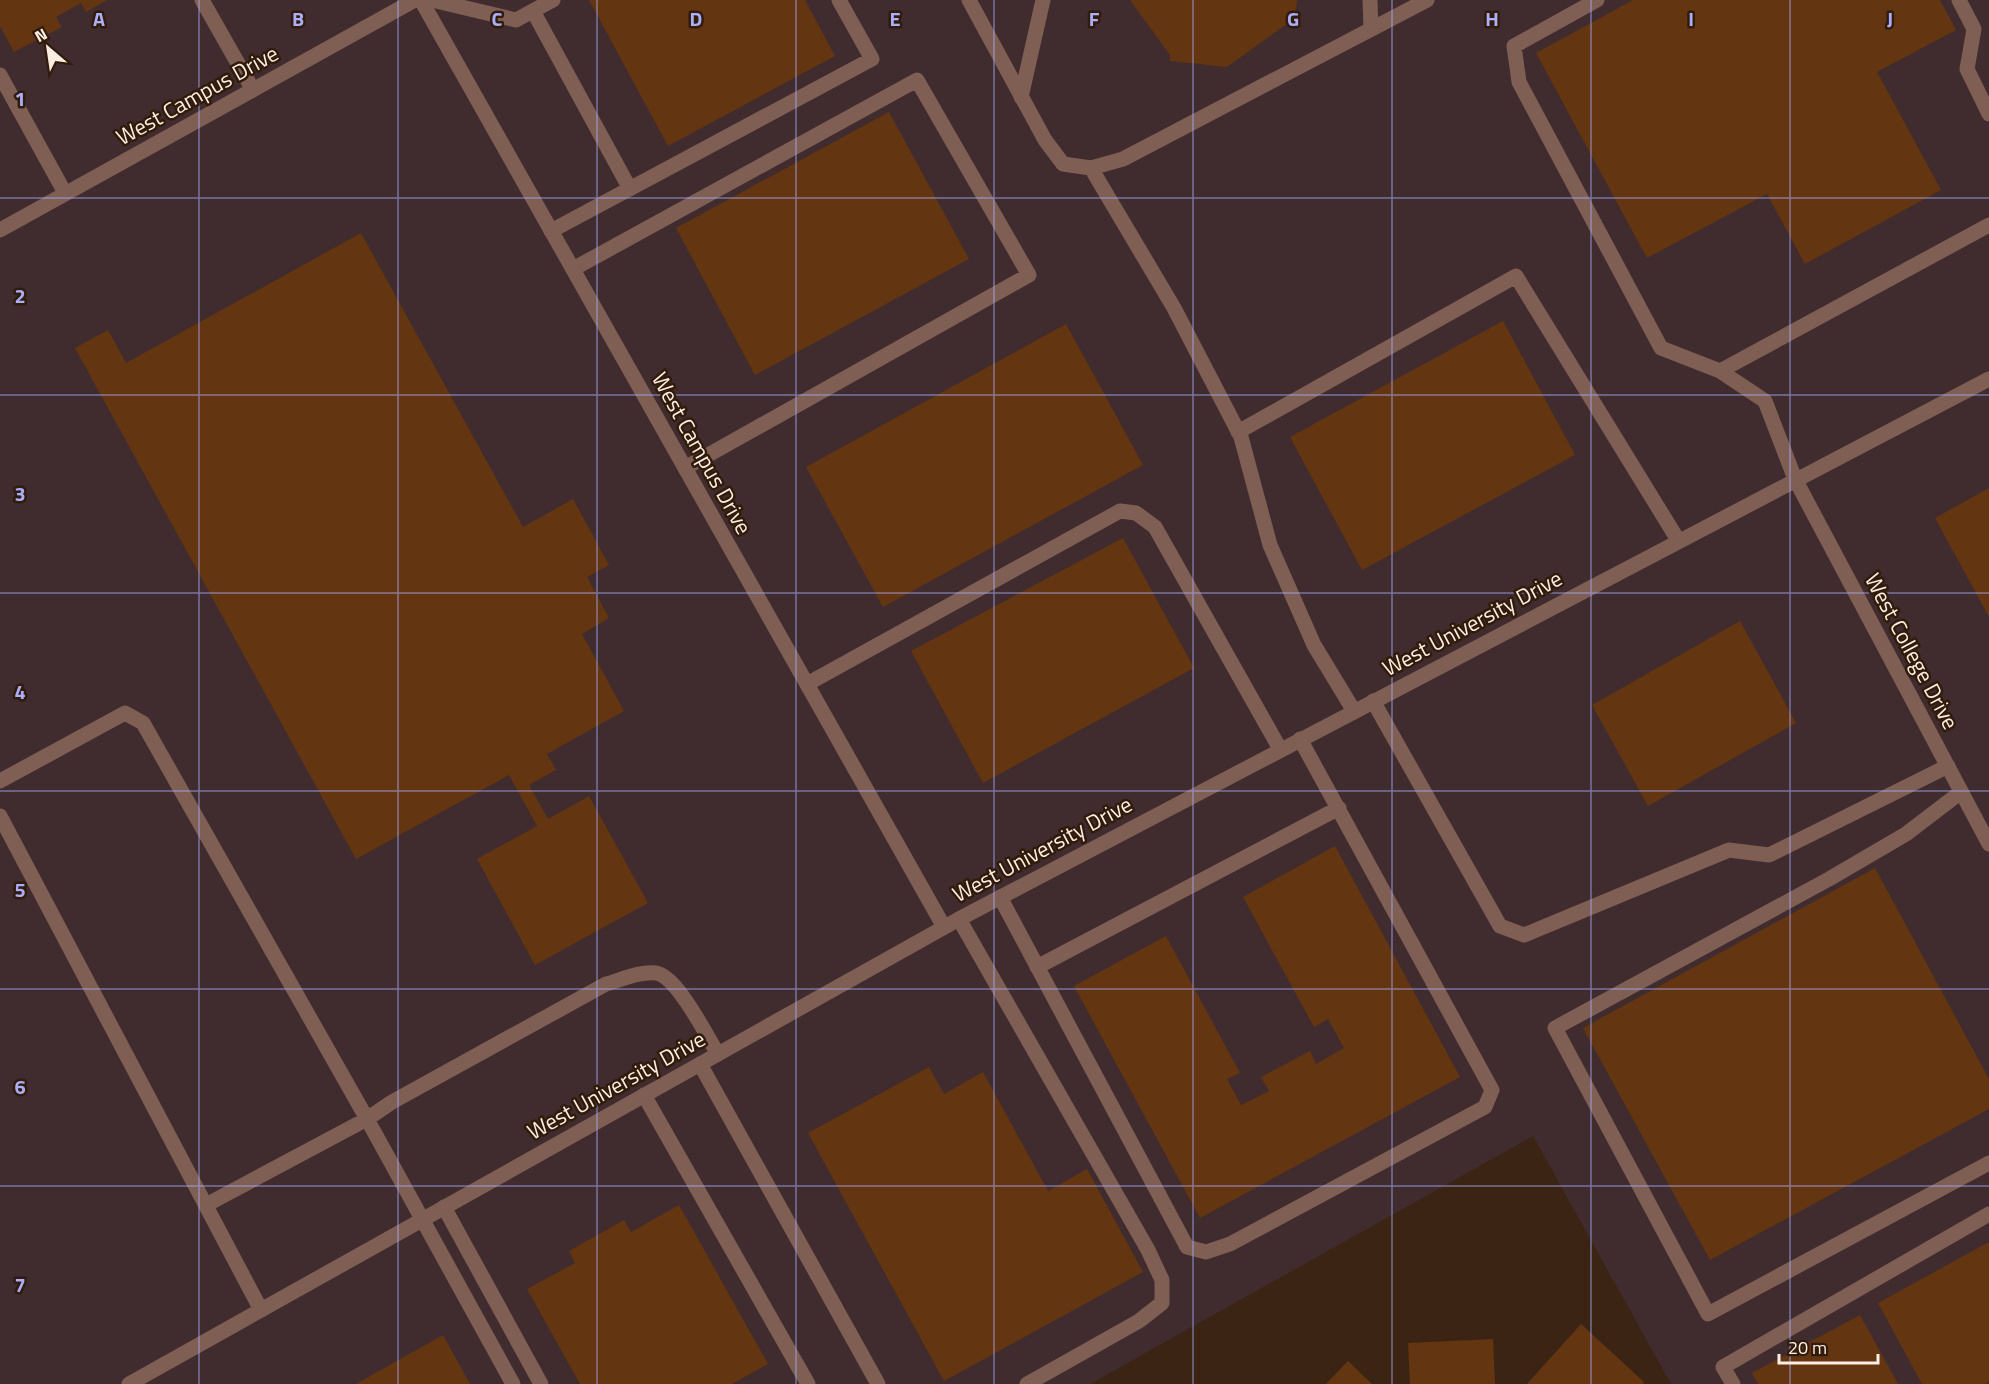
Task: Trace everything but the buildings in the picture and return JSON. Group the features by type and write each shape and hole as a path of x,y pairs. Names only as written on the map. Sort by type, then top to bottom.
{"street":[{"path":"202,0 253,90"},
{"name":"West Campus Drive","path":"0,229 415,0"},
{"name":"West Campus Drive","path":"422,0 944,927"},
{"path":"432,0 516,20 552,0"},
{"path":"551,231 872,59 839,0"},
{"path":"969,0 1045,140 1063,164 1091,168 1123,159 1427,0"},
{"path":"1021,97 1043,0"},
{"path":"1370,0 1371,29"},
{"name":"West College Drive","path":"1597,0 1514,46 1519,82 1661,348 1720,371 1765,401 1795,479 1989,844"},
{"path":"1959,0 1974,29 1966,69 1989,114"},
{"path":"533,11 630,189"},
{"path":"0,75 65,193"},
{"path":"573,269 917,80 1029,275 685,468"},
{"path":"1091,168 1173,308 1238,432 1270,545 1314,645 1354,711"},
{"path":"1720,371 1989,225"},
{"path":"1238,432 1516,276 1678,540"},
{"name":"West University Drive","path":"129,1384 944,927 1989,378"},
{"path":"807,684 1120,511 1136,513 1155,527 1280,750"},
{"path":"1373,701 1500,926 1524,935 1729,850 1769,855 1948,766"},
{"path":"0,781 125,713 143,723 367,1119 513,1384"},
{"path":"1000,897 1186,1247 1206,1252 1230,1244 1485,1107 1492,1090 1300,739"},
{"path":"1961,792 1906,834 1863,860 1555,1028 1708,1314 1989,1163"},
{"path":"1037,967 1339,808"},
{"path":"0,816 261,1310"},
{"path":"959,919 1148,1250 1162,1280 1162,1303 1140,1321 1027,1384"},
{"path":"206,1205 367,1119 392,1102 606,984 631,976 657,973 673,981 718,1054"},
{"path":"700,1064 878,1384"},
{"path":"644,1095 808,1384"},
{"path":"444,1207 542,1384"},
{"path":"1733,1384 1723,1366 1989,1214"}],"shaded area":[{"path":"0,0 1989,0 1989,1384 1671,1384 1533,1136 1090,1384 0,1384"}]}
